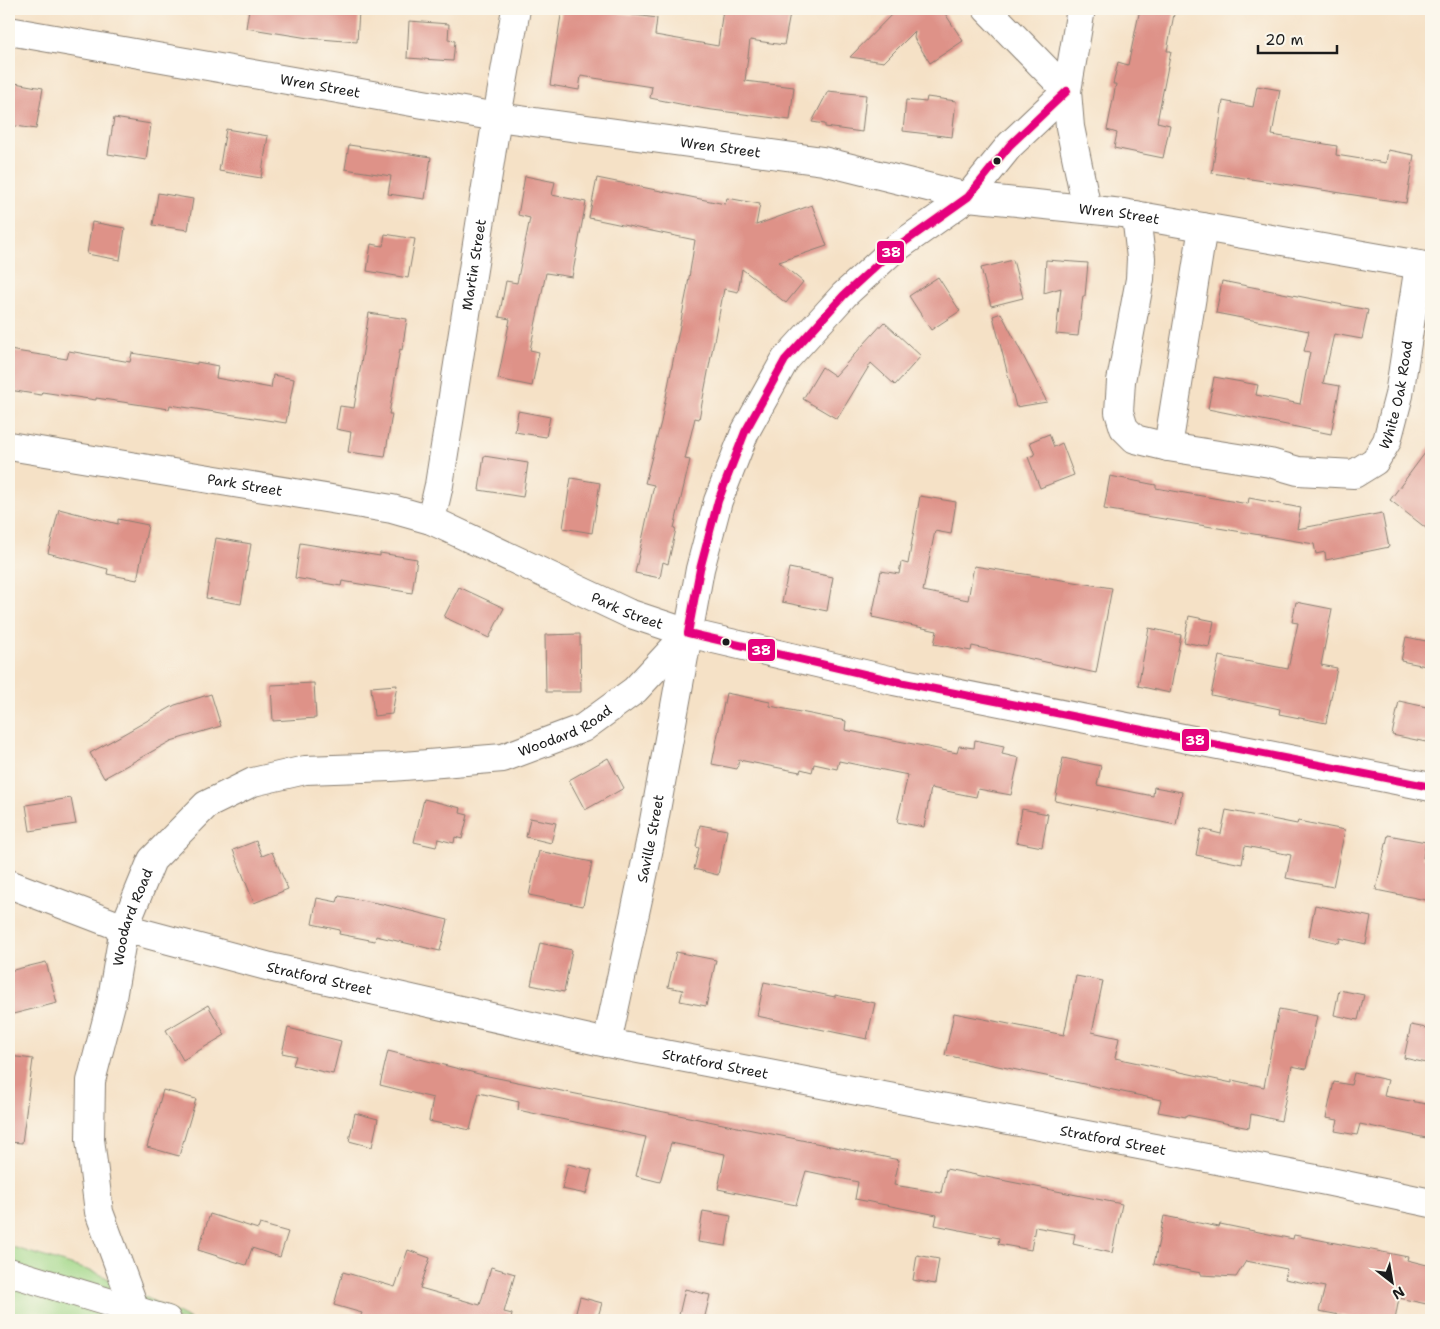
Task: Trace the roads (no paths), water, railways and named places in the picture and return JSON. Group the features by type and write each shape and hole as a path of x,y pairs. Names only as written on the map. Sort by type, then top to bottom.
{"street":[{"name":"Martin Street","path":"431,520 439,485 497,117 516,9"},
{"path":"987,9 1067,92"},
{"path":"1081,9 1067,92 1070,127 1086,209"},
{"name":"Wren Street","path":"9,31 497,117 823,161 968,197 1136,215 1425,266"},
{"path":"688,634 700,569 718,500 745,432 785,360 844,295 892,251 968,197 1010,145 1067,92"},
{"name":"White Oak Road","path":"1136,215 1140,279 1120,382 1119,412 1124,428 1135,439 1168,448 1270,463 1298,471 1354,474 1375,461 1387,441 1425,266"},
{"path":"1168,448 1203,227"},
{"name":"Park Street","path":"9,446 392,509 431,520 628,612 688,634 904,682 1431,787"},
{"name":"Woodard Road","path":"138,1316 99,1212 90,1138 91,1081 111,1004 124,928 152,860 206,805 253,782 305,770 391,767 503,758 583,728 635,690 688,634"},
{"name":"Saville Street","path":"607,1043 650,843 688,634"},
{"name":"Stratford Street","path":"9,884 124,928 274,968 607,1043 1326,1181 1431,1203"},
{"path":"9,1272 138,1316 167,1320"}]}
